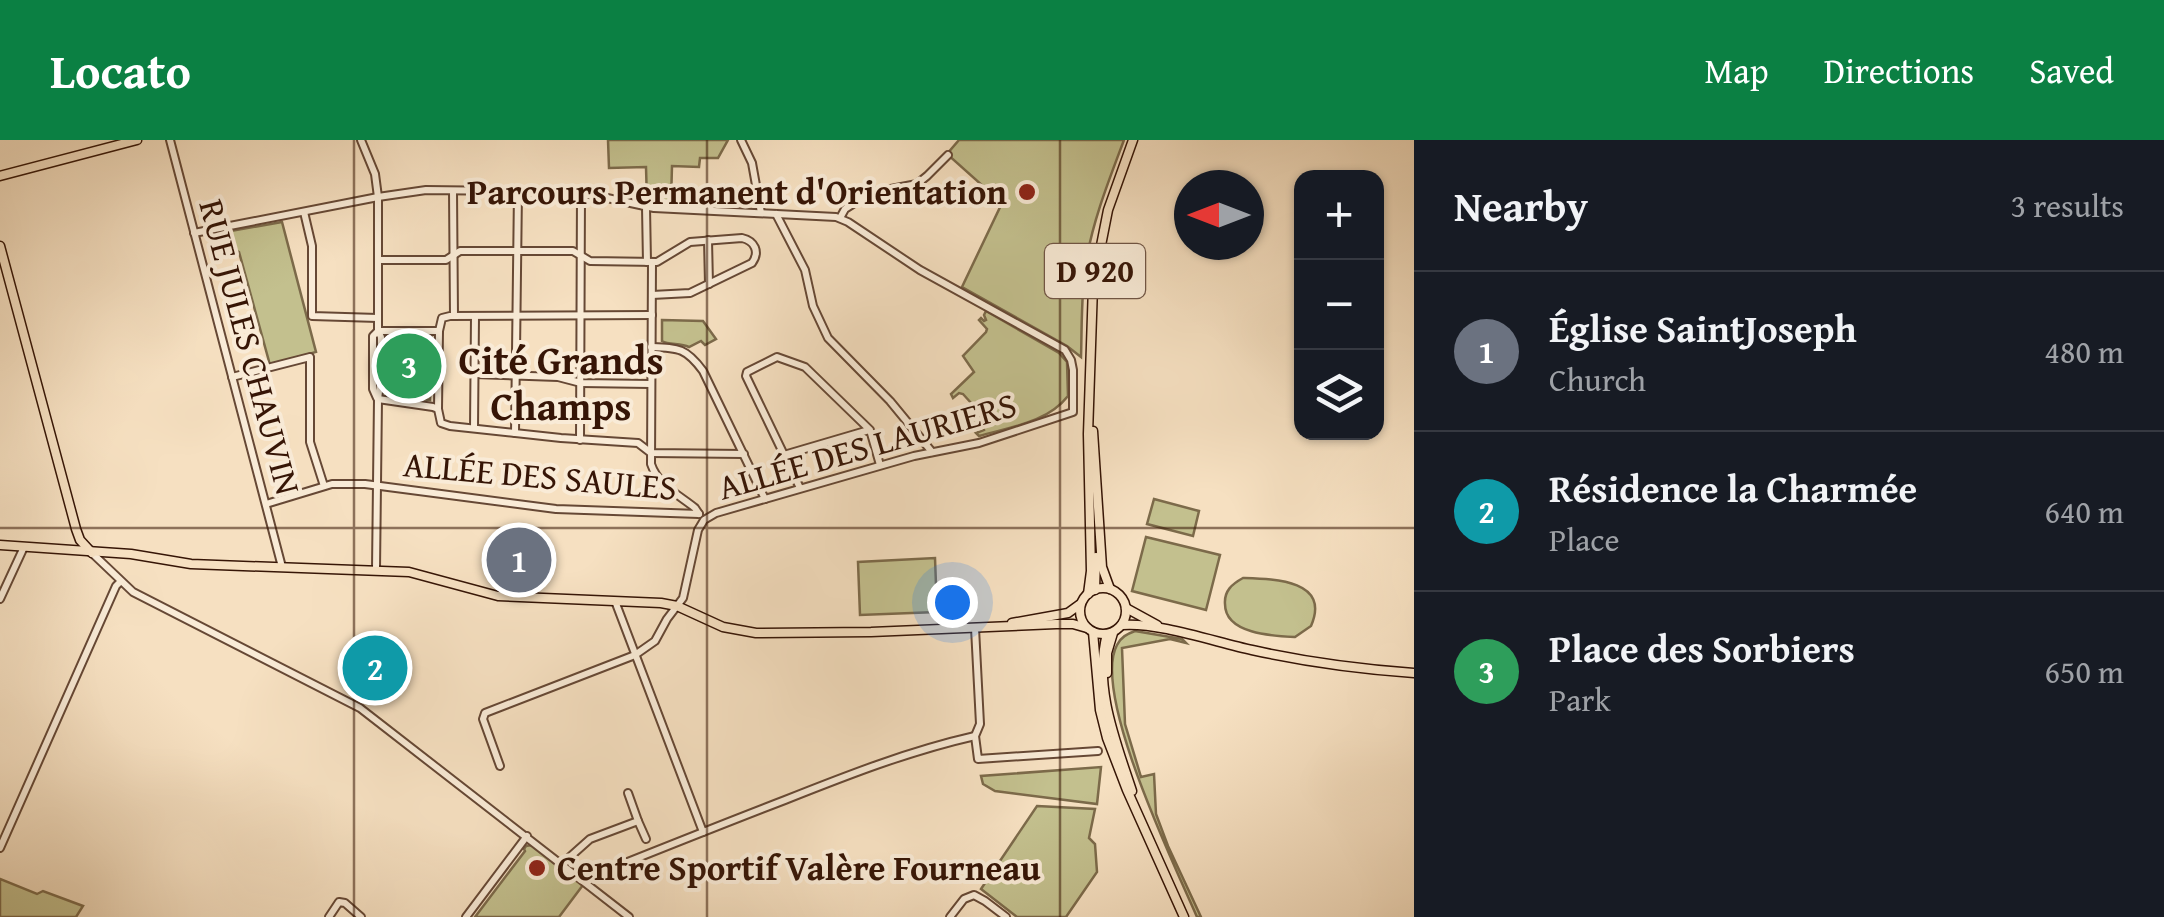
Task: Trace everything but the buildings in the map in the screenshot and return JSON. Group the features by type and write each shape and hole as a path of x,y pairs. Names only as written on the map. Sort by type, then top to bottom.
{"main road":[{"path":"0,176 137,140"},
{"name":"D 920","path":"1088,595 1090,319 1108,210 1133,140"},
{"path":"0,246 76,529 92,553"},
{"name":"D 920","path":"1090,407 1101,555 1110,589"},
{"path":"60,550 74,546 76,529"},
{"path":"0,545 131,554 190,564 376,569 428,576 498,596 644,601 677,606 723,627 756,633 1073,624 1110,633 1122,625 1136,624 1268,654 1339,666 1414,672"},
{"path":"980,627 1068,613 1088,595 1110,589 1121,596 1126,608 1122,625"},
{"path":"1088,595 1080,615 1090,630 1107,738 1184,917"},
{"path":"1126,608 1165,630"},
{"path":"1110,633 1106,663 1113,727 1143,824"}],"street":[{"name":"RUE JULES CHAUVIN","path":"170,140 282,567"},
{"path":"361,140 375,174 378,197 378,332"},
{"path":"742,140 752,163 761,213"},
{"path":"194,233 426,190 581,192 646,207 840,218 845,209 870,193 904,188 922,180 948,155"},
{"path":"454,191 454,316"},
{"path":"516,433 518,191"},
{"path":"580,440 581,192"},
{"path":"646,207 652,294 653,472 701,517"},
{"path":"304,212 312,246 312,316 378,318"},
{"path":"776,213 804,270 813,306 828,338 890,401 932,452"},
{"name":"ALLÉE DES LAURIERS","path":"635,655 655,641 683,598 701,517 880,465 979,443 1073,412 1073,370 1065,350 920,270 840,218"},
{"path":"708,240 708,284"},
{"path":"378,260 446,260 460,251 573,251 590,261 649,262 663,260 690,242 749,240 754,245 752,263 685,294 652,294"},
{"path":"474,428 476,316"},
{"path":"652,316 442,318 438,331 438,419 441,423 474,428 638,443 651,453 744,454"},
{"path":"376,569 378,400 373,389 373,336 378,332 438,331"},
{"path":"652,347 679,348 703,371 766,498"},
{"path":"232,377 310,357 310,442 324,486 266,504"},
{"path":"800,488 746,376 777,357 805,367 870,430 880,465"},
{"path":"475,374 651,384"},
{"path":"378,400 438,409"},
{"path":"784,456 870,430"},
{"name":"ALLÉE DES SAULES","path":"324,486 377,486 492,502 701,517"},
{"path":"0,599 24,546"},
{"path":"92,553 132,592 360,708 630,917"},
{"path":"0,848 120,582"},
{"path":"614,601 703,832"},
{"path":"980,627 980,724 975,736 978,758 1098,751"},
{"path":"500,766 483,720 485,713 635,655"},
{"path":"585,882 874,765 975,736"},
{"path":"628,793 646,839"},
{"path":"562,864 590,839 638,820"},
{"path":"466,917 527,836"},
{"path":"950,917 964,899 974,895 1006,917"},
{"path":"329,917 338,902 345,902 361,917"}],"shaded area":[{"path":"608,140 728,140 718,158 700,158 699,167 672,166 671,202 647,202 646,167 609,168"},
{"path":"959,140 1124,140 1089,246 1083,286 1081,357 962,287 1002,203 947,154"},
{"path":"282,222 316,352 270,365 239,252 227,245 225,232"},
{"path":"986,311 1059,353 1067,362 1068,396 1039,418 979,436 976,433 984,430 983,426 973,428 962,417 963,413 972,421 981,414 963,394 953,398 951,394 974,372 963,356 986,332 979,320 986,320"},
{"path":"662,320 703,321 716,339 689,347 662,341"},
{"path":"390,336 431,336 430,400 386,395 386,340"},
{"path":"1154,499 1199,511 1193,536 1147,524"},
{"path":"1146,537 1220,555 1206,610 1132,591"},
{"path":"935,558 937,612 860,615 858,562"},
{"path":"1243,578 1283,581 1306,591 1313,599 1315,611 1311,626 1295,637 1286,637 1252,631 1233,622 1227,614 1226,595"},
{"path":"1135,631 1182,639 1186,643 1170,639 1122,648 1125,724 1141,777 1154,774 1156,814 1201,917 1197,917 1155,821 1115,701 1112,668 1117,645"},
{"path":"1101,767 1097,804 995,791 983,784 981,776"},
{"path":"1037,806 1095,809 1089,838 1095,844 1097,872 1066,917 1017,917 981,889"},
{"name":"Centre Sportif Valère Fourneau","path":"532,845 583,885 559,917 475,917 526,846"},
{"path":"0,879 83,906 76,917 0,917"}],"place":[{"name":"Parcours Permanent d'Orientation","path":"1027,192"},
{"name":"Place des Sorbiers","path":"409,366"},
{"name":"Église SaintJoseph","path":"519,560"},
{"name":"Résidence la Charmée","path":"375,668"},
{"name":"Centre Sportif Valère Fourneau","path":"537,868"}],"district":[{"name":"Cité Grands Champs","path":"561,383"}]}
